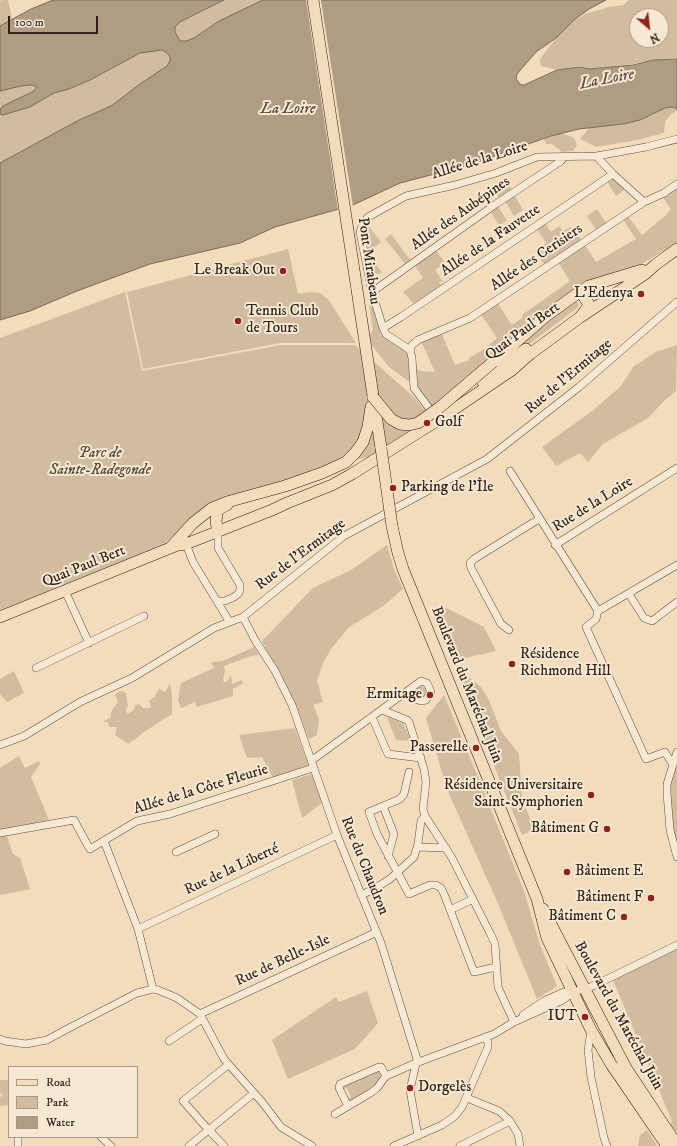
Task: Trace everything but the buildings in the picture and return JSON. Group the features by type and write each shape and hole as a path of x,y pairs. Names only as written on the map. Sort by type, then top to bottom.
{"main road":[{"name":"Pont Mirabeau","path":"313,0 392,526"},
{"name":"Quai Paul Bert","path":"0,617 179,546 217,529 232,518 287,503 332,485 349,476 512,370 530,354 579,318 646,274 655,265 677,249"},
{"name":"Quai Paul Bert","path":"437,418 464,395 588,304 619,283 642,270 655,265"},
{"path":"373,397 391,419 400,424 408,425 418,423 440,408 546,316 578,293 595,284 642,270"},
{"path":"578,293 582,294 586,298 588,304 588,307 579,318"},
{"path":"179,546 184,532 206,512 218,505 285,486 322,473 346,462 363,442 368,427 373,397"},
{"path":"217,529 216,517 219,509 246,497"},
{"name":"Boulevard du Maréchal Juin","path":"392,526 403,569 537,899 547,938 592,1030 611,1064 666,1146"},
{"name":"Boulevard du Maréchal Juin","path":"537,899 547,915 626,1068 677,1145"}],"street":[{"name":"Allée de la Loire","path":"372,292 360,232 362,226 368,217 406,196 455,185 538,157 598,156 646,147 677,139"},
{"path":"598,156 613,174 644,202"},
{"name":"Allée des Aubépines","path":"372,292 564,157"},
{"name":"Allée de la Fauvette","path":"382,328 401,317 613,174"},
{"name":"Allée des Cerisiers","path":"410,350 412,345 418,340 470,318 644,202 664,193 677,184"},
{"path":"372,292 382,328 386,334 410,350 414,388 437,418"},
{"name":"Rue de l'Ermitage","path":"0,745 24,736 63,712 132,678 214,628 229,621 243,617 344,536 472,469 580,387 677,302"},
{"name":"Rue de la Loire","path":"510,471 555,545 677,468"},
{"path":"509,630 501,624 471,568 470,563 474,559 539,519"},
{"path":"217,529 218,548 240,586 238,594 234,597 225,601 218,601"},
{"path":"555,545 598,612"},
{"path":"179,546 193,562 229,621"},
{"path":"673,765 665,752 646,759 586,627 596,619 598,612 677,565"},
{"path":"65,591 89,643"},
{"path":"629,594 644,618 652,621 677,602"},
{"path":"36,668 144,616"},
{"name":"Rue du Chaudron","path":"243,617 275,672 292,705 337,835 377,932 417,1059 410,1090 418,1136"},
{"name":"Allée de la Côte Fleurie","path":"0,833 74,820 90,849 137,821 176,812 312,765 406,692"},
{"path":"382,710 409,722 421,758 426,782 423,809 425,816 446,848 493,938 495,944 498,987 514,1022"},
{"path":"372,717 388,754 421,758"},
{"path":"677,752 667,784 670,830 677,857"},
{"path":"409,772 404,794 400,799 369,812 377,834 408,894 430,885 436,885 441,888 474,972 496,967"},
{"path":"383,806 394,834 388,856"},
{"path":"361,895 390,879 414,857 421,821 425,816"},
{"path":"176,852 215,834"},
{"name":"Rue de la Liberté","path":"138,929 337,835"},
{"path":"104,841 138,929 153,989"},
{"path":"417,847 446,848"},
{"path":"450,910 473,899"},
{"name":"Rue de Belle-Isle","path":"169,1041 201,1017 377,932"},
{"path":"335,1114 372,1092 386,1076 416,1063 484,1038 514,1022 564,1000 573,992 584,989 677,945"},
{"path":"0,1039 26,1044 48,1040 137,993 153,989 177,998 201,1017 228,1065 281,1127 312,1146"},
{"path":"394,1146 450,1121 462,1107 488,1047 501,1030"},
{"path":"592,1030 588,1050 591,1077 604,1138 608,1146"},
{"path":"484,1038 488,1042 488,1047"},
{"path":"224,1146 184,1101 228,1065"},
{"path":"348,1106 339,1088 340,1084 378,1067 381,1067 386,1076"},
{"path":"190,1146 254,1094"},
{"path":"467,1098 499,1111 510,1121 518,1134 520,1146"},
{"path":"460,1146 510,1121"},
{"path":"102,1138 111,1146"}],"green space":[{"path":"8,0 12,19 0,26 0,1"},
{"path":"224,0 263,0 208,28 194,38 186,41 180,41 175,32 175,27 180,22"},
{"path":"629,0 677,0 677,58 652,59 634,64 589,69 580,66 557,70 541,66 540,59 556,38 574,21 585,14 609,7 623,5"},
{"path":"153,50 162,50 167,53 170,57 170,61 167,66 111,106 79,120 0,163 0,114 4,115 30,107 54,93 69,89 90,80 140,53"},
{"path":"30,85 37,87 34,91 3,106 0,110 0,91"},
{"path":"673,107 677,109 677,111 671,114 665,122 664,133 637,140 596,147 580,139 589,128 623,124 640,120 665,108"},
{"path":"562,133 574,138 577,145 573,151 562,152 552,144 546,144 544,139"},
{"path":"611,176 627,188 616,196 606,180"},
{"path":"505,179 513,191 500,199 492,187"},
{"path":"677,186 677,244 665,253 663,251 637,267 586,283 573,290 434,409 416,386 414,367 420,371 435,372 421,341 441,332 455,365 469,360 469,358 486,348 497,338 480,313 497,302 512,325 523,317 522,315 570,281 558,262 584,244 596,262 636,239 622,218 627,215 642,235 665,216 671,209 662,196"},
{"path":"514,194 523,210 514,216 505,201"},
{"path":"498,206 507,221 499,225 490,211"},
{"path":"597,209 607,224 597,231 587,216"},
{"path":"545,222 551,232 559,226 563,231 571,227 582,241 545,266 535,251 546,243 536,228"},
{"path":"368,225 381,242 368,253 382,273 378,274 371,271 368,260 363,230"},
{"path":"391,234 411,261 406,265 385,239"},
{"name":"Tennis Club de Tours","path":"288,249 298,294 311,292 320,293 328,299 356,343 280,343 143,369 127,292"},
{"path":"436,250 445,263 435,270 444,283 441,281 439,282 442,287 415,305 403,292 423,278 414,264"},
{"name":"Parc de Sainte-Radegonde","path":"125,292 142,371 281,345 355,345 415,398 427,413 410,431 372,456 334,465 205,506 161,547 0,611 0,338"},
{"path":"368,298 370,298 381,335 407,352 411,380 408,381 389,367 367,339 373,330"},
{"path":"575,301 578,302 579,305 577,308 512,357 498,362 549,318"},
{"path":"677,345 676,391 648,418 603,444 588,462 580,453 556,466 542,447 592,411 620,387 634,366 656,352"},
{"path":"387,545 394,569 403,589 382,607 349,627 331,649 323,663 317,681 323,702 313,705 319,719 317,735 309,739 293,699 262,641 313,588 351,570"},
{"path":"444,607 484,627 496,651 451,661 432,613"},
{"path":"254,647 259,655 251,656 224,666 224,682 226,682 231,676 232,684 241,680 243,682 233,689 233,696 197,707 195,702 181,708 178,700 181,683 214,668 211,662 223,661"},
{"path":"14,671 24,693 7,702 0,694 0,679"},
{"path":"464,673 481,687 488,698 501,731 519,754 522,799 535,830 522,835 457,674"},
{"path":"170,684 172,694 172,714 128,744 115,735 117,727 109,727 108,722 104,722 110,718 112,710 118,702 115,695 118,692 122,691 126,693 128,706 126,709 127,714 134,710 135,705 139,704 143,708 150,708 151,706 149,701 154,697 159,689 165,692"},
{"path":"421,686 425,688 427,692 425,696 421,698 417,696 415,692 417,688"},
{"path":"444,695 524,891 540,945 557,986 537,999 499,906 450,796 441,769 426,718"},
{"path":"387,717 403,723 411,741 396,740"},
{"path":"295,728 308,765 273,778 262,757 247,758 239,735"},
{"path":"19,756 25,768 39,761 40,764 31,777 49,820 5,830 13,854 20,858 30,889 0,895 0,768"},
{"path":"677,761 677,847 673,831 669,784"},
{"path":"312,774 322,803 302,818 292,780"},
{"path":"677,949 677,1133 670,1124 672,1121 613,980"},
{"path":"367,991 378,1023 355,1049 288,1079 272,1040 336,997 339,1002"},
{"path":"379,1071 381,1078 370,1090 352,1100 349,1101 347,1099 351,1097 347,1088 343,1090 344,1086"},
{"path":"0,1080 8,1080 8,1105 0,1106 0,1097 3,1096 0,1093"},
{"path":"647,1130 657,1146 638,1146 640,1135"}],"water":[{"name":"La Loire","path":"53,0 224,0 180,22 175,27 175,32 180,41 186,41 194,38 219,21 263,0 606,0 589,9 574,20 556,38 536,52 517,74 516,79 521,85 524,85 557,70 580,67 589,69 634,65 652,60 677,59 677,109 673,107 665,108 640,120 623,124 579,129 551,136 469,165 400,183 353,205 275,227 240,243 150,264 77,291 30,311 0,320 0,163 79,120 111,106 167,66 170,61 170,57 162,50 140,53 90,80 69,89 54,93 30,107 3,115 0,114 0,110 3,106 34,91 37,87 30,85 0,91 0,26 31,9"}],"pier":[{"path":"306,0 321,0 353,207 338,211"}],"place":[{"name":"Le Break Out","path":"283,271"},
{"name":"L'Edenya","path":"641,294"},
{"name":"Tennis Club de Tours","path":"238,321"},
{"name":"Golf","path":"427,423"},
{"name":"Parking de l'Île","path":"393,488"},
{"name":"Résidence Richmond Hill","path":"512,664"},
{"name":"Ermitage","path":"430,695"},
{"name":"Passerelle","path":"476,748"},
{"name":"Résidence Universitaire Saint-Symphorien","path":"591,795"},
{"name":"Bâtiment G","path":"607,829"},
{"name":"Bâtiment E","path":"567,872"},
{"name":"Bâtiment F","path":"651,898"},
{"name":"Bâtiment C","path":"624,917"},
{"name":"IUT","path":"585,1017"},
{"name":"Dorgelès","path":"410,1088"}]}
